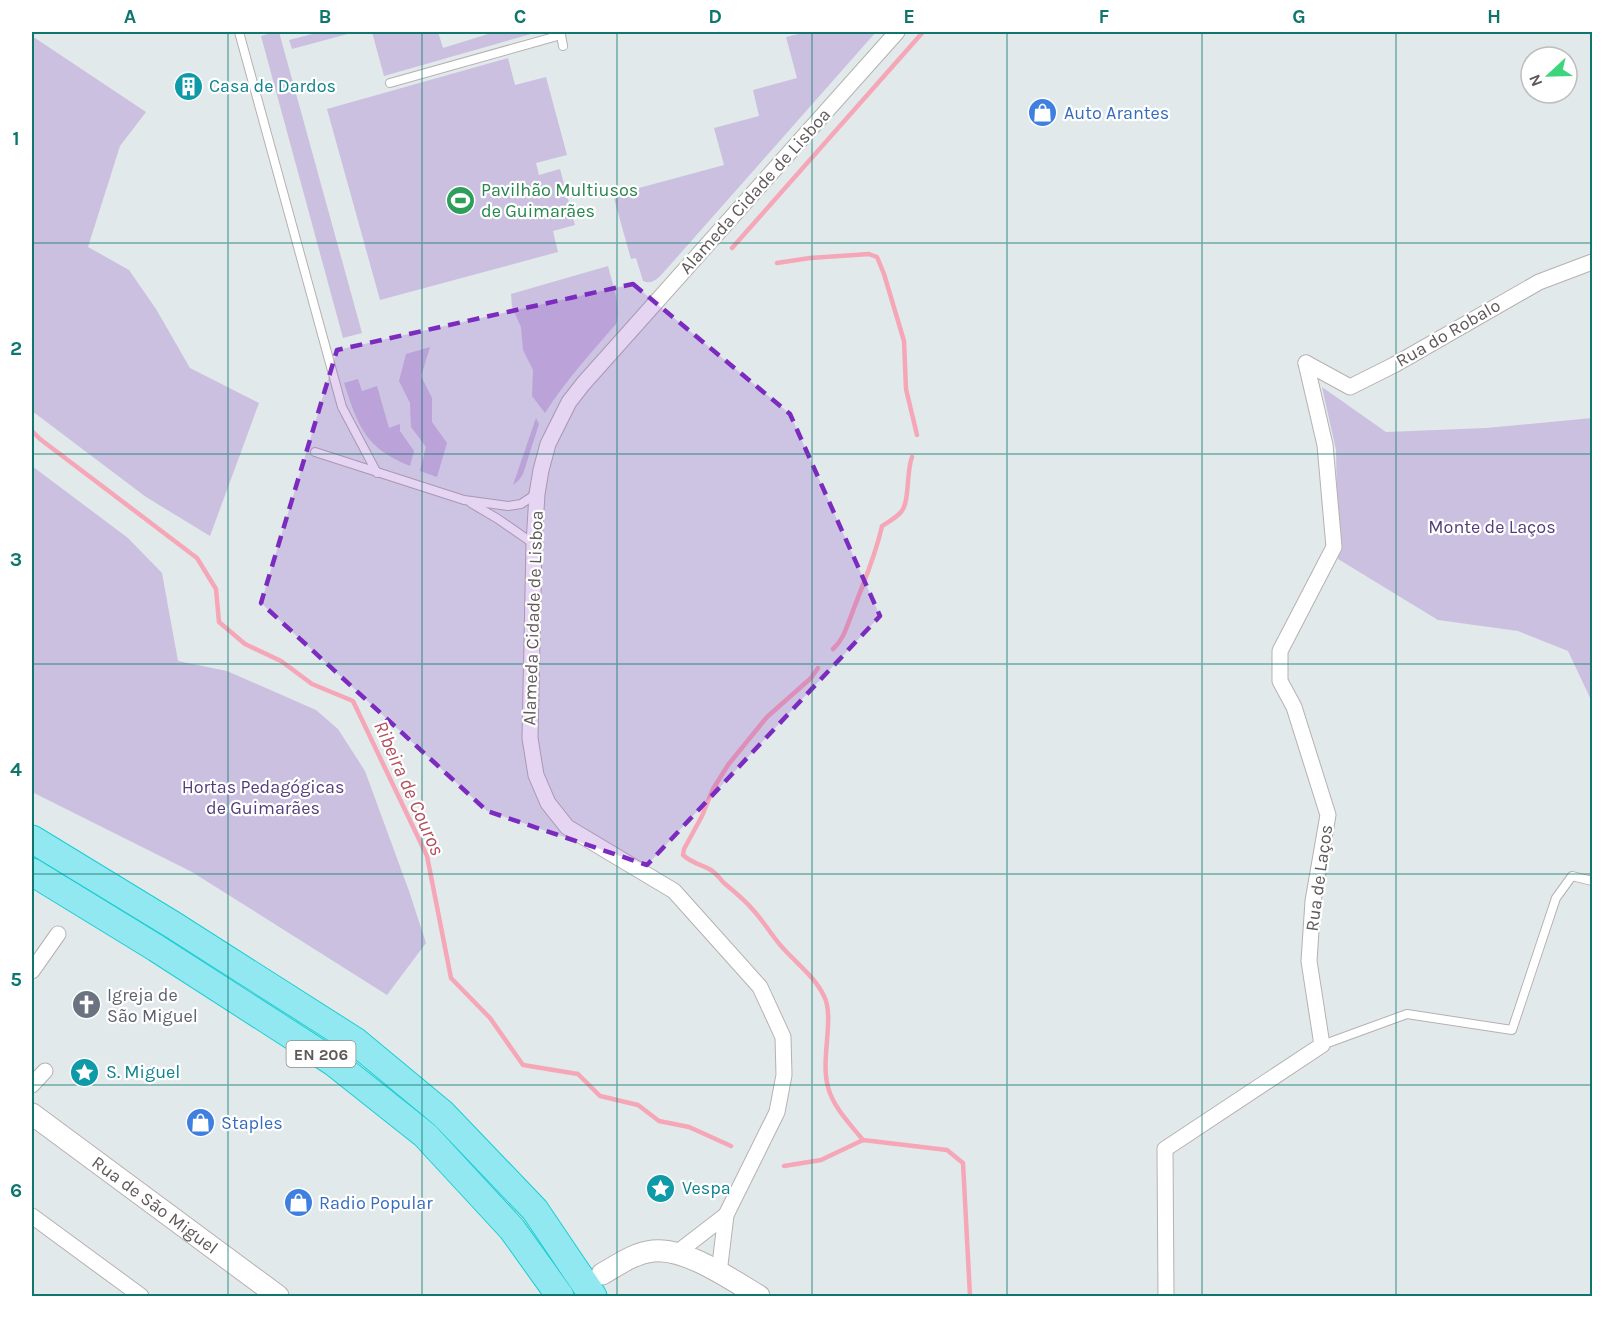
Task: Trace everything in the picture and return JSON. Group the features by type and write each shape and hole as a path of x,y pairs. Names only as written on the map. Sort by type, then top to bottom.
{"highway":[{"name":"EN 206","path":"32,839 173,925 355,1041 443,1114 535,1210 598,1285"},
{"name":"EN 206","path":"32,872 156,948 333,1062 425,1136 512,1230 560,1296"}],"main road":[{"name":"Rua de São Miguel","path":"32,1114 278,1296"},
{"path":"598,1285 629,1258 653,1251 678,1252 719,1272 759,1296"}],"street":[{"name":"Alameda Cidade de Lisboa","path":"719,1272 726,1215 777,1112 784,1075 783,1037 760,987 674,891 567,826 548,803 536,775 530,738 537,494 548,444 569,402 583,384 897,32"},
{"name":"Rua do Robalo","path":"1306,363 1350,387 1394,365 1539,282 1593,262"},
{"name":"Rua de Laços","path":"1306,363 1325,445 1334,547 1280,651 1280,681 1294,707 1328,815 1313,902 1309,961 1322,1045"},
{"path":"32,971 58,934"},
{"path":"1166,1296 1165,1149 1322,1045"},
{"path":"32,1085 45,1071"},
{"name":"Alameda Cidade de Lisboa","path":"678,1252 726,1215"},
{"path":"32,1216 141,1296"}],"lane":[{"path":"239,32 342,407 377,472"},
{"path":"390,83 561,35 563,46"},
{"path":"315,452 464,500 508,506 521,504 537,494"},
{"path":"464,500 498,519 534,544"},
{"path":"1322,1045 1407,1014 1512,1030 1556,898 1572,876 1593,881"}],"highlighted area":[{"path":"633,284 790,414 880,616 647,865 487,811 261,603 337,350"}],"green space":[{"path":"279,32 362,333 343,338 261,36"},
{"path":"320,32 355,32 292,49 289,40"},
{"path":"372,32 438,32 443,48 491,32 538,32 384,76"},
{"path":"807,32 876,32 663,273 652,282 643,281 636,258 631,259 613,195 724,165 714,128 759,116 753,90 797,78 786,37"},
{"path":"32,36 146,112 120,146 88,247 129,270 156,309 190,368 259,403 210,536 146,497 32,411"},
{"name":"Pavilhão Multiusos de Guimarães","path":"508,58 515,85 546,77 567,155 536,163 539,175 560,169 575,225 553,231 558,252 380,300 327,109"},
{"path":"608,266 617,303 616,324 570,378 545,413 532,396 533,370 523,350 521,327 512,307 511,294"},
{"path":"430,347 421,376 432,398 432,422 447,443 437,477 420,471 426,447 411,427 410,403 399,381 406,354"},
{"path":"358,379 362,391 377,386 389,428 400,424 400,431 414,451 410,466 383,451 365,434 344,383"},
{"name":"Monte de Laços","path":"1322,387 1386,432 1486,428 1592,418 1592,702 1568,651 1518,631 1438,620 1338,559 1336,450"},
{"path":"536,418 539,424 523,474 513,485"},
{"name":"Hortas Pedagógicas de Guimarães","path":"32,466 128,538 162,573 178,661 227,671 316,710 338,729 365,771 426,943 387,995 192,872 32,792"}],"waterway":[{"path":"732,248 923,32"},
{"path":"777,263 869,254 877,257 904,341 906,389 917,435"},
{"name":"Ribeira de Couros","path":"32,431 197,558 216,589 219,622 245,644 281,661 312,684 353,701 427,856 451,978 490,1018 523,1065 578,1074 600,1096 638,1105 659,1121 689,1127 731,1146"},
{"path":"833,649 846,630 872,561 882,526 897,516 904,507 912,457"},
{"path":"818,668 811,678 767,717 728,765 713,789 683,855 713,871 743,900 820,989 827,1005 828,1015 826,1064 828,1087 838,1108 863,1140"},
{"name":"Ribeira de Couros","path":"784,1166 821,1160 863,1140 947,1150 963,1163 970,1296"}],"place":[{"name":"Casa de Dardos","path":"188,86"},
{"name":"Auto Arantes","path":"1043,113"},
{"name":"Pavilhão Multiusos de Guimarães","path":"460,200"},
{"name":"Igreja de São Miguel","path":"86,1005"},
{"name":"S. Miguel","path":"85,1072"},
{"name":"Staples","path":"200,1123"},
{"name":"Vespa","path":"661,1188"},
{"name":"Radio Popular","path":"298,1203"}]}
